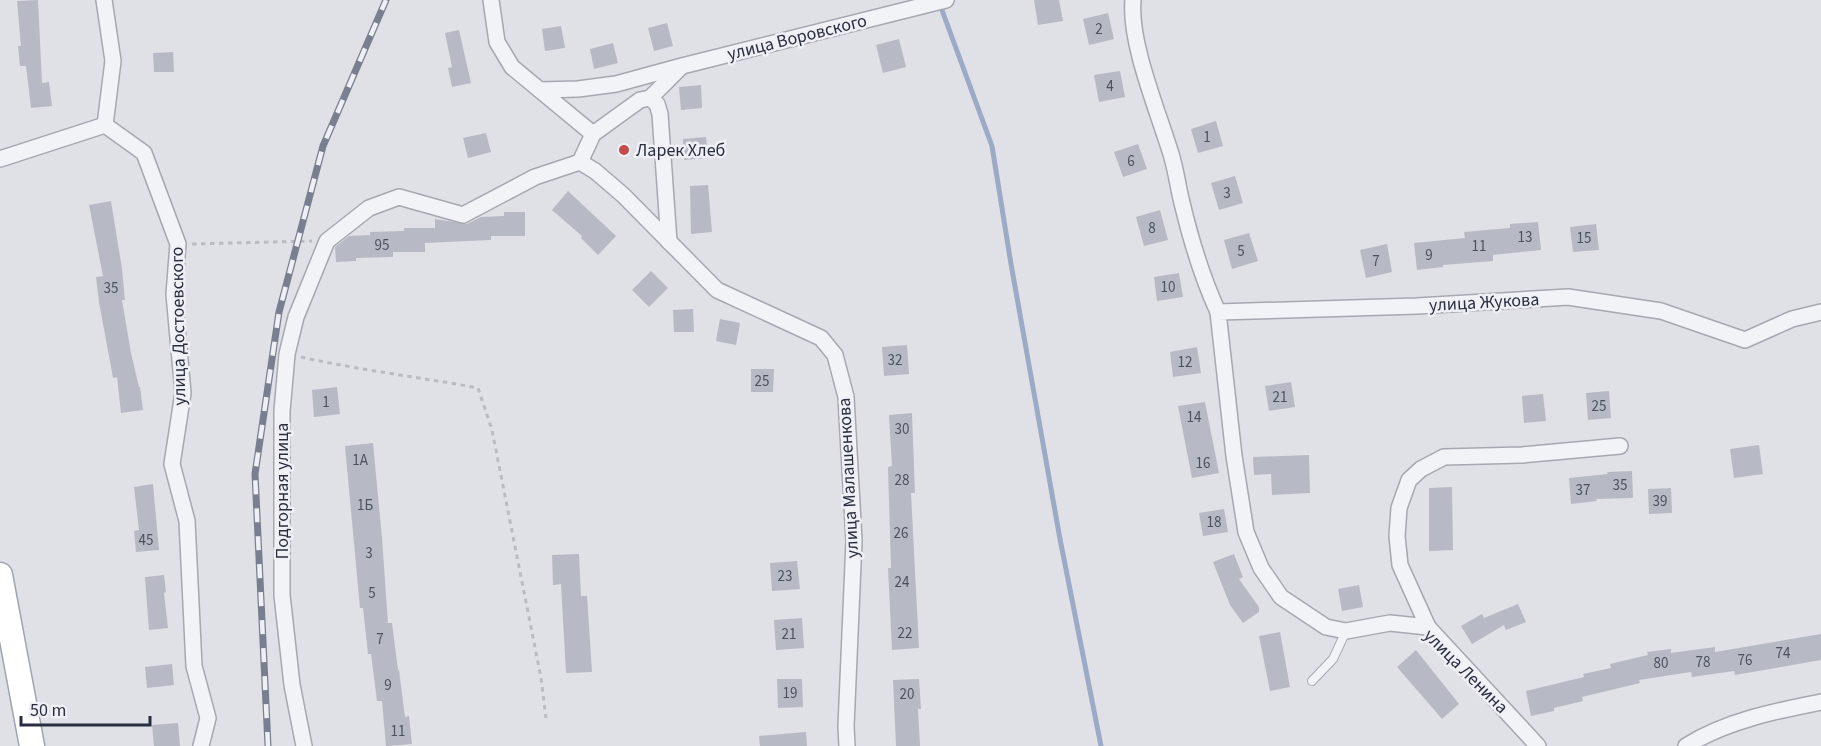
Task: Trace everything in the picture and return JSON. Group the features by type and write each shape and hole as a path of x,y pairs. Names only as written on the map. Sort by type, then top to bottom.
{"main road":[{"path":"0,575 32,746"}],"street":[{"path":"0,159 105,125 113,61 104,0"},
{"path":"491,0 497,42 512,67 593,134"},
{"path":"1133,0 1131,16 1145,75 1172,157 1205,285 1218,312 1234,456 1246,532 1261,568 1281,597 1326,627 1346,631"},
{"name":"улица Воровского","path":"540,90 578,89 616,84 939,2"},
{"path":"327,241 369,208 399,197 463,215 535,177 580,162 593,134 640,100 650,98 682,66"},
{"path":"650,98 657,104 660,114 669,242"},
{"name":"улица Достоевского","path":"105,125 144,153 178,244 174,294 183,393 172,464 188,521 194,666 208,718 201,746"},
{"name":"улица Малашенкова","path":"580,162 595,171 624,195 717,290 821,338 835,355 846,397 854,541 847,746"},
{"name":"Подгорная улица","path":"304,746 292,685 282,595 282,411 287,354 296,317 327,241"},
{"name":"улица Жукова","path":"1218,312 1417,306 1568,297 1661,311 1745,340 1792,319 1821,312"},
{"path":"1428,627 1400,565 1397,536 1399,508 1409,480 1421,469 1444,457 1522,455 1620,446"},
{"name":"улица Ленина","path":"1346,631 1390,623 1428,627 1538,746"},
{"path":"1686,746 1725,727 1782,710 1821,702"}],"lane":[{"path":"1312,681 1333,659 1346,631"}],"path":[{"path":"178,244 327,241"},
{"path":"287,354 355,369 403,374 478,388 492,430 541,678 546,718"}],"building":[{"path":"38,0 42,83 49,82 52,106 31,108 26,66 20,66 18,46 21,46 17,1"},
{"path":"1034,0 1059,0 1063,21 1038,25"},
{"path":"1108,13 1114,39 1089,45 1083,19"},
{"path":"667,23 673,46 654,51 648,28"},
{"path":"561,26 565,48 545,51 542,29"},
{"path":"459,30 471,83 452,87 448,68 452,67 445,33"},
{"path":"899,39 906,67 883,73 876,45"},
{"path":"613,43 618,63 594,69 590,49"},
{"path":"173,52 174,72 154,72 153,53"},
{"path":"1120,71 1125,97 1099,102 1094,75"},
{"path":"701,85 702,108 681,110 679,87"},
{"path":"1216,121 1223,146 1198,153 1191,129"},
{"path":"486,133 491,152 468,158 463,138"},
{"path":"706,137 708,158 684,160 683,139"},
{"path":"1138,144 1147,169 1123,177 1114,152"},
{"path":"1235,176 1243,203 1219,210 1211,183"},
{"path":"708,185 712,232 691,234 690,186"},
{"path":"568,191 616,236 598,255 581,238 582,236 552,210"},
{"path":"111,201 122,269 125,300 122,300 143,410 121,413 117,377 113,378 99,302 96,277 103,276 89,205"},
{"path":"1160,210 1168,240 1144,246 1136,217"},
{"path":"504,212 525,212 525,236 491,236 491,240 425,243 425,252 393,252 393,257 356,258 356,261 336,262 335,247 349,236 370,235 370,232 404,231 404,228 435,228 435,219 467,224 481,217 504,216"},
{"path":"1538,222 1541,250 1493,255 1493,261 1443,265 1443,267 1417,270 1414,243 1465,238 1464,232 1510,228 1510,224"},
{"path":"1596,224 1599,250 1573,252 1570,227"},
{"path":"1249,233 1258,261 1232,269 1224,240"},
{"path":"1387,244 1392,272 1366,278 1360,250"},
{"path":"651,271 668,288 649,307 632,290"},
{"path":"1179,273 1183,297 1157,301 1154,277"},
{"path":"693,309 694,332 674,332 673,310"},
{"path":"720,319 740,323 736,345 716,341"},
{"path":"907,345 909,374 884,376 882,347"},
{"path":"1197,347 1201,373 1173,377 1170,352"},
{"path":"751,369 774,369 773,392 751,392"},
{"path":"1291,382 1295,407 1269,411 1265,386"},
{"path":"337,387 340,414 314,417 312,390"},
{"path":"1609,391 1611,418 1588,420 1586,393"},
{"path":"1543,394 1546,421 1524,423 1522,396"},
{"path":"1205,402 1219,473 1192,478 1178,406"},
{"path":"912,413 915,493 911,493 919,648 892,650 888,568 891,568 888,467 892,466 889,415"},
{"path":"373,443 388,623 392,623 405,717 409,716 412,744 386,746 382,701 377,701 371,654 368,654 363,608 360,608 345,446"},
{"path":"1759,445 1763,474 1734,478 1730,449"},
{"path":"1309,455 1310,493 1272,495 1271,474 1254,475 1253,457"},
{"path":"1632,471 1633,498 1596,499 1597,501 1571,504 1569,478"},
{"path":"153,484 159,550 136,552 134,531 139,530 134,487"},
{"path":"1452,487 1453,550 1429,551 1429,488"},
{"path":"1671,488 1672,513 1649,514 1648,489"},
{"path":"1224,509 1228,532 1203,536 1199,513"},
{"path":"579,554 581,596 587,596 592,672 566,673 561,584 553,585 552,555"},
{"path":"1234,554 1243,577 1239,579 1259,607 1259,612 1243,623 1230,605 1213,562"},
{"path":"797,561 800,589 772,591 770,563"},
{"path":"164,575 168,628 149,630 145,577"},
{"path":"1359,585 1363,607 1342,611 1338,589"},
{"path":"1518,604 1526,622 1506,630 1504,625 1472,644 1461,626 1482,614 1484,618"},
{"path":"802,618 804,648 776,650 774,620"},
{"path":"1280,632 1290,687 1270,691 1259,636"},
{"path":"1821,634 1821,660 1735,675 1734,671 1692,677 1691,672 1639,680 1640,683 1582,697 1583,701 1531,716 1526,691 1584,677 1583,674 1611,668 1610,664 1648,655 1647,652 1671,649 1671,653 1715,647 1715,652"},
{"path":"1416,650 1459,704 1442,719 1397,667"},
{"path":"172,664 174,685 147,688 145,667"},
{"path":"777,679 802,679 803,707 778,708"},
{"path":"919,679 920,746 896,746 893,680"},
{"path":"178,723 180,746 154,746 152,725"},
{"path":"806,732 807,746 760,746 759,736"}],"waterway":[{"path":"939,2 992,146 1060,539 1101,746"}],"railway":[{"path":"268,746 255,474 279,312 323,146 386,0"}],"place":[{"name":"Ларек Хлеб","path":"624,150"}]}
